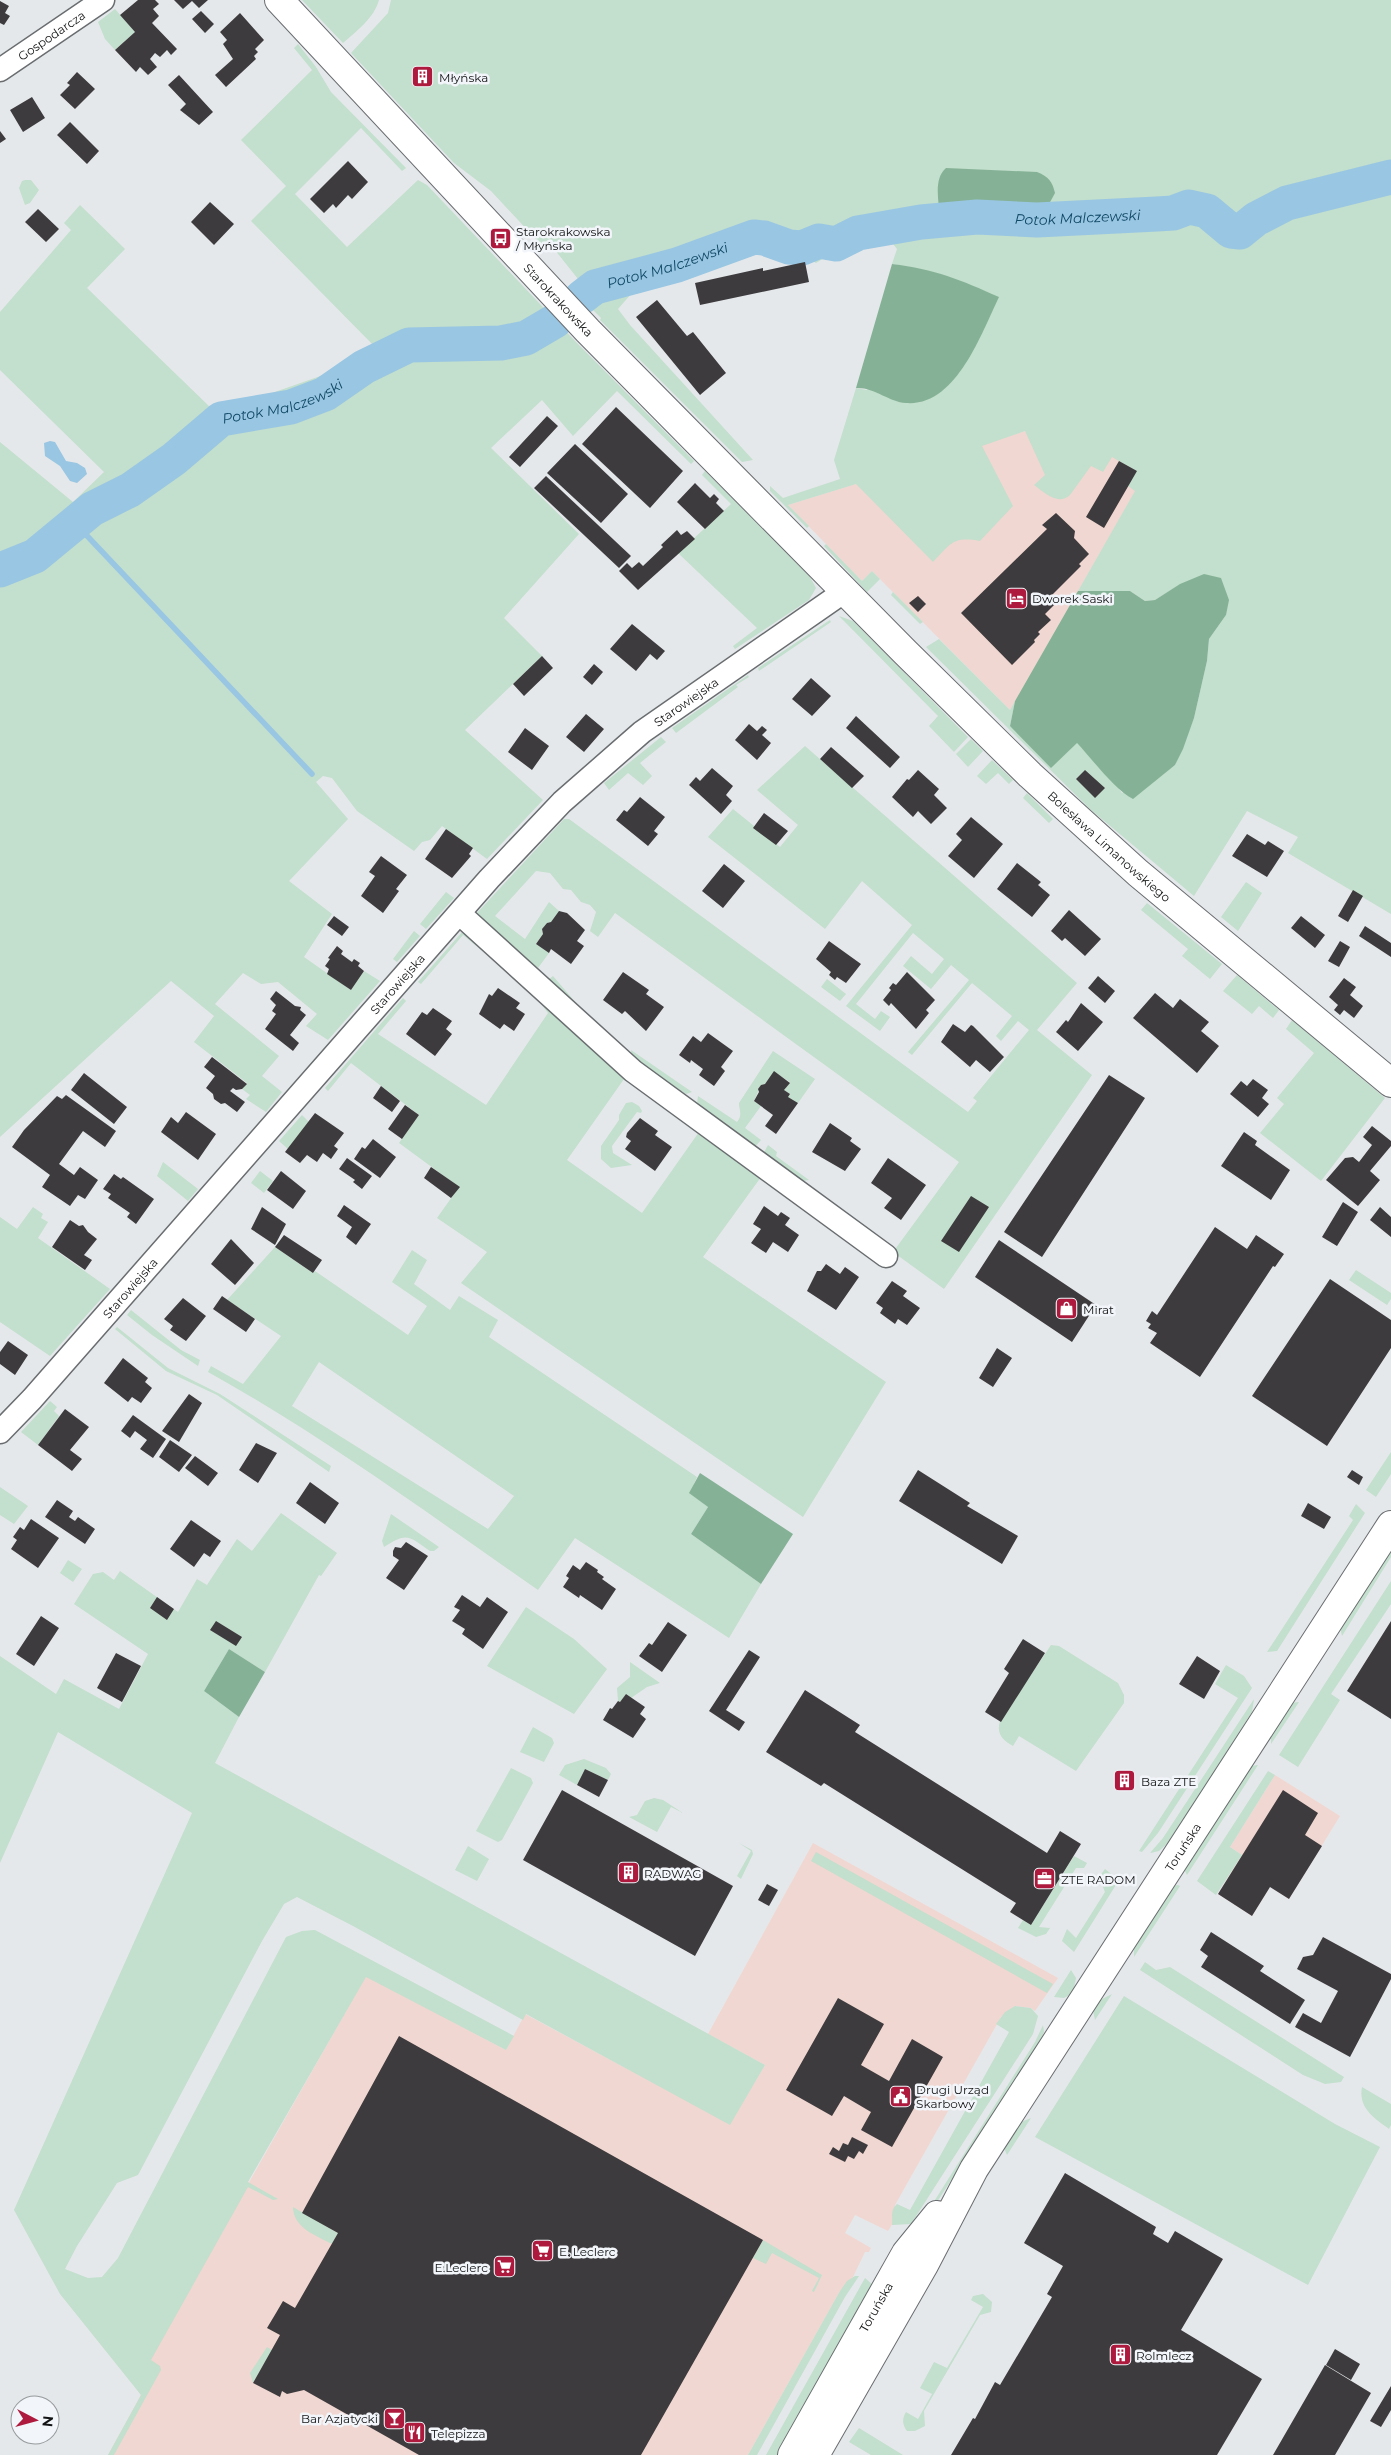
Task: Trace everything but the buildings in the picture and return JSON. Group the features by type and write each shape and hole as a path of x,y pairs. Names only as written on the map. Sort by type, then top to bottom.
{"street":[{"name":"Gospodarcza","path":"0,70 103,0"},
{"name":"Starokrakowska","path":"279,0 588,331 845,591"},
{"name":"Starowiejska","path":"0,1432 32,1399 489,879 557,808 642,732 845,591"},
{"name":"Bolesława Limanowskiego","path":"845,591 1030,775 1131,866 1391,1083"},
{"path":"460,914 633,1071 886,1256"},
{"name":"Toruńska","path":"815,2455 924,2265 974,2169 1391,1525"},
{"name":"Toruńska","path":"792,2455 906,2253 974,2169"}],"shaded area":[{"path":"1025,431 1160,448 1010,710 872,571 862,581 788,505"},
{"path":"1275,1775 1340,1816 1289,1899 1270,1887 1252,1916 1218,1894 1242,1855 1230,1847"},
{"path":"813,1843 1058,1978 1035,2011 1031,2008 1015,2006 1001,2017 895,2205 893,2223 888,2231 855,2215 845,2233 871,2248 869,2252 865,2252 853,2277 840,2291 748,2455 108,2455 141,2395 134,2385 366,1976 506,2050 525,2014 730,2124 765,2065 708,2034"}],"green space":[{"path":"302,0 379,0 377,7 369,18 343,43"},
{"path":"391,0 1391,0 1391,914 1288,853 1298,837 1247,811 1194,896 1091,810 926,647 939,639 1010,710 1015,701 1010,726 1077,743 1122,793 1158,777 1175,765 1194,718 1207,661 1209,639 1226,615 1179,585 1155,600 1145,601 1130,591 1078,591 1135,491 1128,486 1136,471 1112,457 1103,472 1091,466 1070,495 1065,498 1056,499 1034,485 1045,475 1025,431 982,446 1013,506 980,541 963,540 953,543 933,562 856,484 788,505 809,526 807,528 770,491 770,486 783,498 840,479 834,460 856,388 867,390 898,265 892,264 897,249 893,244 836,251 816,263 805,256 782,260 761,251 632,293 618,309 630,325 753,460 742,462 600,320 601,318 573,290 578,285 575,282 578,279 551,245 546,250 491,191 454,163 351,53 388,13","holes":["754,236 784,241 795,249 762,240 753,240 599,292 597,295 590,287 597,282 645,272"]},
{"path":"115,9 135,32 115,50 105,39 98,22"},
{"path":"298,44 316,67 331,92 406,168 402,171 361,128 295,194 347,247 418,180 427,185 576,342 694,461 691,464 617,391 573,436 542,400 491,448 579,534 504,618 542,656 465,730 543,800 487,859 442,826 430,840 422,842 414,851 357,811 332,778 323,776 316,782 348,819 289,881 332,914 304,957 351,990 364,971 380,981 328,1040 306,1026 317,1014 278,982 261,984 243,973 215,1004 279,1056 262,1076 282,1092 266,1112 246,1099 250,1095 242,1089 247,1083 194,1042 214,1016 171,981 0,1137 0,442 73,502 104,472 0,370 0,312 71,230 64,223 80,205 125,249 87,288 211,408 272,393 329,373 376,348 251,221 286,186 241,140 312,70 294,48"},
{"path":"946,168 1037,172 1049,180 1053,185 1055,193 1042,217 978,215 940,218 938,184 939,178"},
{"path":"31,180 39,190 30,203 25,205 19,188 22,181"},
{"path":"892,264 922,269 947,276 999,297 975,348 953,381 939,393 924,401 900,402 863,388 856,388"},
{"path":"705,471 810,577 816,588 809,600 735,649 733,646 757,628 678,553 731,504 702,475"},
{"path":"826,544 862,581 872,571 880,579 867,592 824,546"},
{"path":"1204,574 1221,578 1229,600 1226,615 1209,639 1207,661 1194,718 1175,765 1133,799 1111,782 1077,743 1051,768 1010,726 1015,701 1078,591 1130,591 1145,601 1155,600 1180,584"},
{"path":"893,592 923,622 920,624 891,595"},
{"path":"839,616 853,621 968,737 954,752 929,726 938,716"},
{"path":"830,620 831,622 759,671 758,668"},
{"path":"748,675 749,677 736,685 738,687 676,733 672,728"},
{"path":"661,737 666,742 640,763 652,776 643,785 628,773 609,790 604,783"},
{"path":"971,739 983,751 968,767 956,754"},
{"path":"805,746 1077,983 1037,1030 1092,1075 944,1289 893,1252 959,1162 615,913 598,937 590,931 596,912 590,905 581,902 571,890 563,889 550,873 536,871 495,916 525,939 549,902 559,911 551,922 547,923 542,929 543,934 536,944 549,953 538,968 477,922 477,913 564,819 569,819 968,1112 977,1101 973,1098 1029,1030 1018,1021 1001,1041 996,1036 1012,1016 972,983 912,1055 908,1052 969,980 951,965 931,989 903,966 911,956 932,974 944,959 913,933 856,1004 875,1019 881,1011 890,1017 880,1031 846,1006 912,925 862,881 825,929 708,837 733,809 780,847 798,825 757,790"},
{"path":"992,760 1013,780 1009,784 998,773 986,784 977,776"},
{"path":"1027,793 1053,819 1049,823 1023,798"},
{"path":"1246,882 1262,893 1238,931 1221,917"},
{"path":"446,892 454,898 426,929 420,924"},
{"path":"1147,903 1222,964 1210,979 1182,956 1188,949 1141,910"},
{"path":"414,931 420,936 397,962 393,959"},
{"path":"463,931 544,997 577,1035 624,1079 567,1160 642,1213 699,1132 714,1137 764,1173 703,1257 886,1382 803,1517 461,1283 487,1252 437,1218 459,1187 399,1143 419,1115 351,1063 328,1091 325,1088 403,998 406,1001 378,1034 486,1105 548,1013 532,992 463,935 421,984 418,982"},
{"path":"1237,975 1279,1010 1273,1018 1259,1006 1252,1014 1223,991"},
{"path":"553,976 583,1011 600,1025 598,1027 548,980"},
{"path":"827,979 846,994 840,1001 821,987"},
{"path":"1292,1020 1385,1098 1321,1181 1260,1133 1284,1104 1277,1098 1314,1053 1286,1029"},
{"path":"631,1050 692,1092 686,1094 637,1062 632,1058"},
{"path":"773,1051 815,1079 798,1103 788,1097 790,1094 784,1090 790,1082 774,1072 765,1084 761,1085 754,1101 761,1106 745,1128 761,1140 753,1149 697,1104 698,1096 737,1122 740,1115 739,1103"},
{"path":"632,1102 639,1106 642,1111 641,1113 637,1112 612,1146 613,1153 632,1165 611,1168 601,1159 601,1146 619,1120 619,1115 626,1103"},
{"path":"302,1115 309,1122 288,1149 279,1141"},
{"path":"768,1145 777,1152 776,1156 809,1180 802,1181 762,1156"},
{"path":"163,1162 198,1189 188,1201 157,1176"},
{"path":"260,1171 273,1181 264,1193 251,1183"},
{"path":"33,1207 43,1214 41,1218 48,1222 38,1238 110,1289 50,1356 0,1322 0,1217 17,1229"},
{"path":"275,1247 313,1273 315,1271 408,1335 427,1306 392,1282 412,1250 427,1260 414,1284 450,1310 459,1296 498,1320 489,1337 697,1477 690,1493 708,1507 691,1534 761,1584 729,1638 575,1538 538,1590 334,1449 208,1372 211,1366 243,1384 281,1336 227,1300","holes":["319,1362 514,1496 488,1529 292,1406"]},
{"path":"1356,1270 1391,1293 1391,1299 1387,1305 1349,1280"},
{"path":"131,1310 181,1350 200,1360 198,1366 152,1335 127,1315"},
{"path":"117,1327 168,1368 220,1394 331,1466 329,1472 217,1395 166,1371 115,1329"},
{"path":"50,1401 57,1407 54,1411 59,1416 38,1445 21,1432"},
{"path":"1391,1452 1391,1474 1376,1497 1366,1490"},
{"path":"700,1473 793,1534 761,1584 691,1534 708,1507 689,1493"},
{"path":"0,1487 28,1506 14,1524 0,1515"},
{"path":"1356,1504 1365,1513 1277,1651 1267,1652 1353,1520 1349,1516"},
{"path":"281,1513 337,1553 321,1576 319,1575 265,1672 229,1649 204,1691 239,1717 215,1763 765,2065 730,2125 526,2014 523,2020 297,1897 284,1904 262,1941 138,2175 117,2183 77,2246 65,2269 88,2278 102,2277 118,2258 286,1937 302,1931 315,1930 514,2036 506,2050 366,1977 248,2182 278,2199 273,2200 248,2187 151,2360 160,2366 161,2370 114,2455 108,2455 141,2395 60,2294 14,2210 192,1813 58,1732 0,1863 0,1656 56,1694 64,1679 119,1709 148,1654 74,1604 93,1574 103,1572 114,1580 120,1571 178,1612 197,1579 207,1585 237,1539 252,1551"},
{"path":"391,1514 439,1547 434,1551 430,1551 412,1539 403,1538 384,1547 382,1541"},
{"path":"1391,1549 1391,1557 1342,1636 1340,1627"},
{"path":"68,1560 82,1569 73,1582 60,1573"},
{"path":"1391,1581 1391,1604 1331,1694 1340,1700 1298,1767 1279,1755"},
{"path":"526,1607 574,1639 607,1669 574,1714 487,1666"},
{"path":"1051,1645 1059,1646 1118,1683 1124,1695 1124,1703 1076,1771 1019,1736 1013,1746 1003,1739 999,1730 1000,1721"},
{"path":"229,1649 265,1672 239,1717 204,1691"},
{"path":"630,1662 660,1683 647,1687 631,1698 626,1694 620,1702 618,1701 617,1688 630,1677"},
{"path":"1226,1665 1244,1676 1252,1688 1158,1833 1142,1852 1139,1851 1238,1698 1215,1684"},
{"path":"1254,1699 1252,1712 1170,1841 1159,1851 1150,1853 1163,1838"},
{"path":"1299,1702 1271,1744 1271,1735 1290,1703"},
{"path":"533,1727 552,1738 554,1743 544,1762 520,1752"},
{"path":"584,1759 606,1768 611,1774 608,1780 585,1769 577,1785 559,1775 565,1765"},
{"path":"1258,1765 1187,1875 1184,1869 1251,1766"},
{"path":"511,1768 531,1778 533,1783 502,1840 498,1842 476,1831"},
{"path":"1268,1771 1275,1775 1230,1847 1242,1855 1216,1895 1197,1881"},
{"path":"654,1798 663,1800 683,1813 671,1807 657,1832 629,1817 637,1815 645,1801"},
{"path":"739,1843 752,1850 753,1854 741,1879 737,1876 751,1851"},
{"path":"468,1846 489,1859 477,1881 455,1870"},
{"path":"816,1852 1053,1984 1047,1993 811,1861"},
{"path":"1074,1856 1087,1863 1084,1868 1076,1868 1039,1927 1050,1928 1046,1934 1036,1937 1018,1928 1023,1920 1031,1925"},
{"path":"1105,1869 1119,1880 1074,1952 1062,1941 1067,1929 1076,1938 1105,1892 1099,1877"},
{"path":"1173,1886 1180,1886 1134,1957 1134,1948 1138,1940"},
{"path":"1145,1962 1156,1970 1170,1967 1344,2077 1341,2082 1325,2084 1303,2075 1140,1970"},
{"path":"1071,1970 1076,1978 1073,1993 1064,1998 1054,1997"},
{"path":"1112,1994 1095,2020 1093,2010 1100,2000"},
{"path":"1124,1996 1335,2124 1380,2147 1308,2285 1035,2137"},
{"path":"1015,2006 1031,2008 1038,2016 1033,2034 911,2224 892,2225 893,2211 897,2204 910,2210 1009,2032 996,2024 1005,2012"},
{"path":"1043,2025 1044,2032 1040,2043 924,2222 916,2230 1035,2042"},
{"path":"1362,2087 1391,2104 1391,2125 1389,2129 1368,2112 1362,2101"},
{"path":"1031,2118 1007,2155 1004,2148 1021,2122"},
{"path":"293,2207 338,2233 332,2244 301,2226 294,2214"},
{"path":"763,2240 822,2275 814,2292 812,2291 819,2278 772,2253 766,2264 753,2258"},
{"path":"855,2276 859,2276 845,2297 757,2455 748,2455 840,2291 847,2281"},
{"path":"865,2278 873,2285 785,2455 766,2455"},
{"path":"983,2294 992,2302 991,2312 980,2315 924,2411 925,2426 915,2431 907,2431 903,2424 906,2412 918,2419 932,2394 920,2388 934,2362 947,2368 983,2307 971,2300 973,2296"},
{"path":"267,2347 272,2350 253,2383 250,2373"},
{"path":"859,2428 903,2455 871,2455 849,2442"}],"water":[{"path":"55,442 66,461 77,463 85,468 87,474 77,483 70,481 60,466 45,456 44,443"}],"waterway":[{"name":"Potok Malczewski","path":"582,297 595,287 677,265 754,237 764,238 789,247 802,248 819,241 836,244 858,233 921,222 977,217 1037,220 1157,214 1173,213 1189,207 1207,211 1231,231 1240,232 1256,219 1287,203 1391,177"},
{"name":"Potok Malczewski","path":"574,305 582,297"},
{"name":"Potok Malczewski","path":"0,570 35,556 92,509 130,490 174,459 221,419 291,407 325,394 364,367 409,345 501,343 526,338 555,321"},
{"path":"74,522 312,774"}],"place":[{"name":"Młyńska","path":"423,77"},
{"name":"Starokrakowska / Młyńska","path":"500,238"},
{"name":"Dworek Saski","path":"1016,598"},
{"name":"Mirat","path":"1067,1309"},
{"name":"Baza ZTE","path":"1125,1781"},
{"name":"RADWAG","path":"628,1873"},
{"name":"ZTE RADOM","path":"1045,1879"},
{"name":"Drugi Urząd Skarbowy","path":"900,2096"},
{"name":"E. Leclerc","path":"543,2251"},
{"name":"E.Leclerc","path":"504,2267"},
{"name":"Rolmlecz","path":"1120,2355"},
{"name":"Bar Azjatycki","path":"394,2418"},
{"name":"Telepizza","path":"415,2433"}]}
